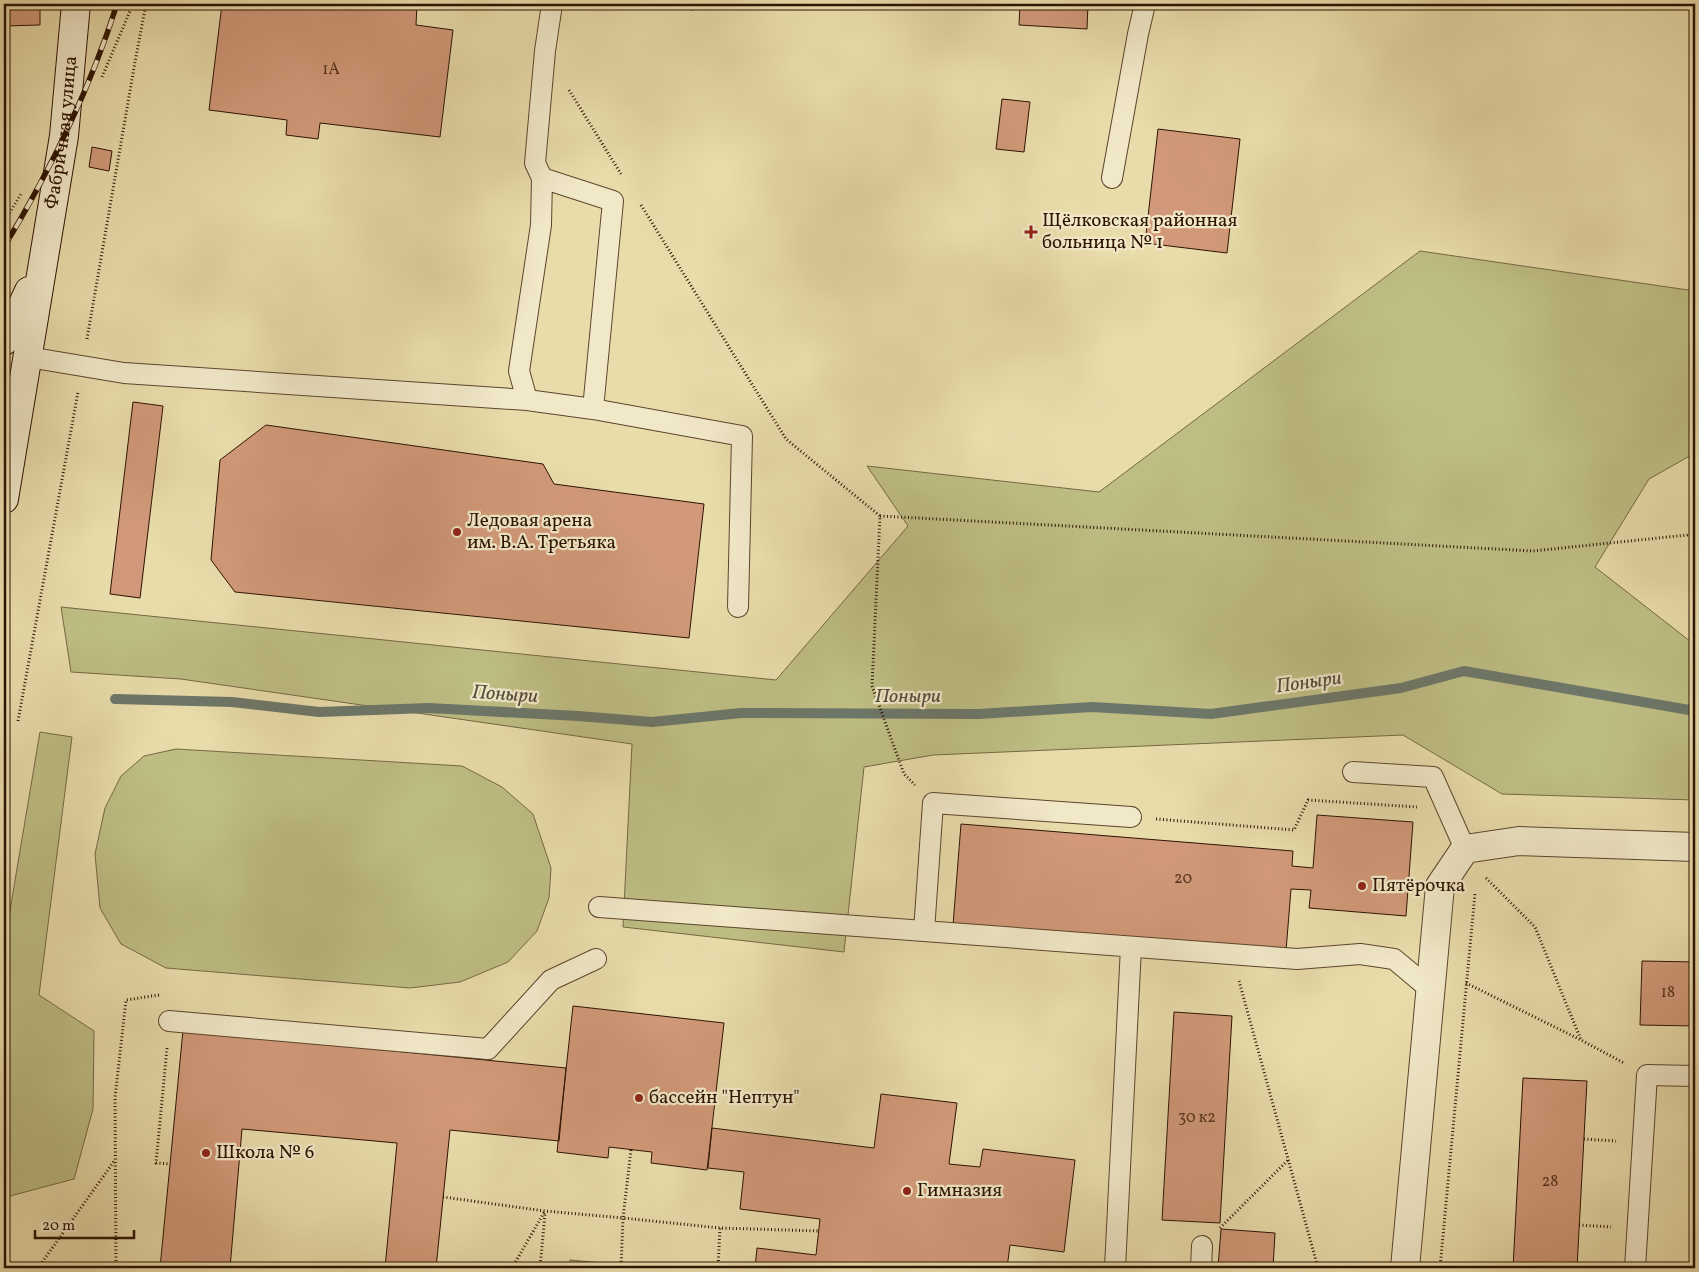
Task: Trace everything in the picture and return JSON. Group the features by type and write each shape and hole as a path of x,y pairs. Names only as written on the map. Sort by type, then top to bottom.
{"street":[{"name":"Фабричная улица","path":"4,499 64,136 76,4"},
{"name":"Фабричная улица","path":"4,340 14,325 44,260"},
{"path":"1405,1268 1440,886 1471,859 1519,841 1695,847"}],"lane":[{"path":"527,400 518,371 541,225 542,178 535,163 545,51 552,4"},
{"path":"1112,178 1145,4"},
{"path":"542,178 613,201 593,409"},
{"path":"28,357 124,373 527,400 593,409 742,436 738,606"},
{"path":"1353,772 1433,778 1471,859"},
{"path":"924,931 933,803 1131,817"},
{"path":"599,907 1232,954 1297,958 1360,954 1394,959 1431,990"},
{"path":"1114,1268 1131,947"},
{"path":"169,1021 488,1049 551,980 596,959"},
{"path":"1635,1268 1647,1075 1695,1076"},
{"path":"1201,1268 1202,1246"}],"path":[{"path":"545,51 624,178"},
{"path":"4,222 24,191"},
{"path":"640,203 786,439 880,516 1533,551 1687,535 1695,529"},
{"path":"880,516 872,686 904,774 933,803"},
{"path":"18,721 26,680"},
{"path":"1131,817 1294,830 1308,800 1416,807 1423,813"},
{"path":"1440,1268 1466,982 1471,859"},
{"path":"1471,859 1535,927 1581,1040"},
{"path":"1232,954 1318,1268"},
{"path":"1466,982 1647,1075"},
{"path":"116,1268 115,1098 126,1000 172,992 156,1163 170,1164"},
{"path":"621,1268 623,1218 631,1150"},
{"path":"38,1268 115,1159"},
{"path":"1202,1246 1288,1159"},
{"path":"443,1197 545,1211 720,1228 819,1231"},
{"path":"512,1268 545,1211"},
{"path":"540,1268 545,1211"},
{"path":"718,1268 720,1228"}],"green space":[{"path":"1420,251 1695,291 1695,453 1649,479 1595,567 1695,645 1695,800 1502,794 1403,735 933,755 864,767 844,952 623,927 632,744 181,679 71,672 61,607 776,680 908,526 867,466 1099,492"},
{"path":"40,732 72,737 39,995 94,1031 93,1109 74,1179 10,1196 4,1215 4,946"},
{"path":"176,749 462,766 502,787 533,814 551,868 549,898 537,931 508,962 460,982 410,988 166,968 121,944 100,908 95,854 105,808 121,776 144,756"},
{"path":"570,1260 612,1264 612,1268 569,1268"}],"building":[{"path":"4,4 40,4 40,25 4,26"},
{"path":"222,4 417,4 416,25 453,30 440,137 320,123 318,139 286,135 287,120 209,110"},
{"path":"649,4 695,4 694,10"},
{"path":"1020,4 1088,4 1087,29 1019,25"},
{"path":"1002,99 1030,102 1024,152 996,149"},
{"path":"1158,129 1240,139 1227,253 1145,243"},
{"path":"92,147 112,151 109,171 89,167"},
{"path":"133,402 163,406 140,598 110,594"},
{"name":"Ледовая арена им. В.А. Третьяка","path":"266,425 543,464 554,484 704,504 689,638 235,592 211,560 220,460"},
{"path":"1317,815 1413,822 1406,916 1309,908 1311,890 1291,889 1286,951 953,925 961,824 1293,851 1292,866 1313,868"},
{"path":"1642,961 1695,962 1695,1026 1640,1025"},
{"name":"бассейн \"Нептун\"","path":"573,1006 724,1023 707,1170 651,1163 652,1152 609,1147 608,1158 557,1152"},
{"path":"1174,1012 1232,1016 1220,1223 1162,1220"},
{"name":"Школа № 6","path":"183,1030 566,1068 559,1141 450,1130 436,1268 385,1268 397,1143 242,1129 230,1268 160,1268"},
{"path":"1523,1078 1587,1081 1577,1268 1513,1268"},
{"name":"Гимназия","path":"881,1094 957,1103 949,1164 980,1167 983,1149 1075,1160 1064,1252 1010,1245 1007,1268 755,1268 757,1248 816,1255 820,1219 740,1209 744,1172 708,1168 712,1128 874,1148"},
{"path":"1221,1229 1275,1233 1273,1268 1218,1268"}],"waterway":[{"name":"Поныри","path":"115,699 232,702 319,712 428,708 652,722 741,713 979,714 1092,707 1211,714 1401,688 1464,671 1695,711"}],"railway":[{"path":"4,247 68,129 82,98 117,4"}],"place":[{"name":"Щёлковская районная больница № 1","path":"1031,232"},
{"name":"Ледовая арена им. В.А. Третьяка","path":"457,532"},
{"name":"Пятёрочка","path":"1362,886"},
{"name":"бассейн \"Нептун\"","path":"639,1098"},
{"name":"Школа № 6","path":"206,1153"},
{"name":"Гимназия","path":"907,1191"}]}
